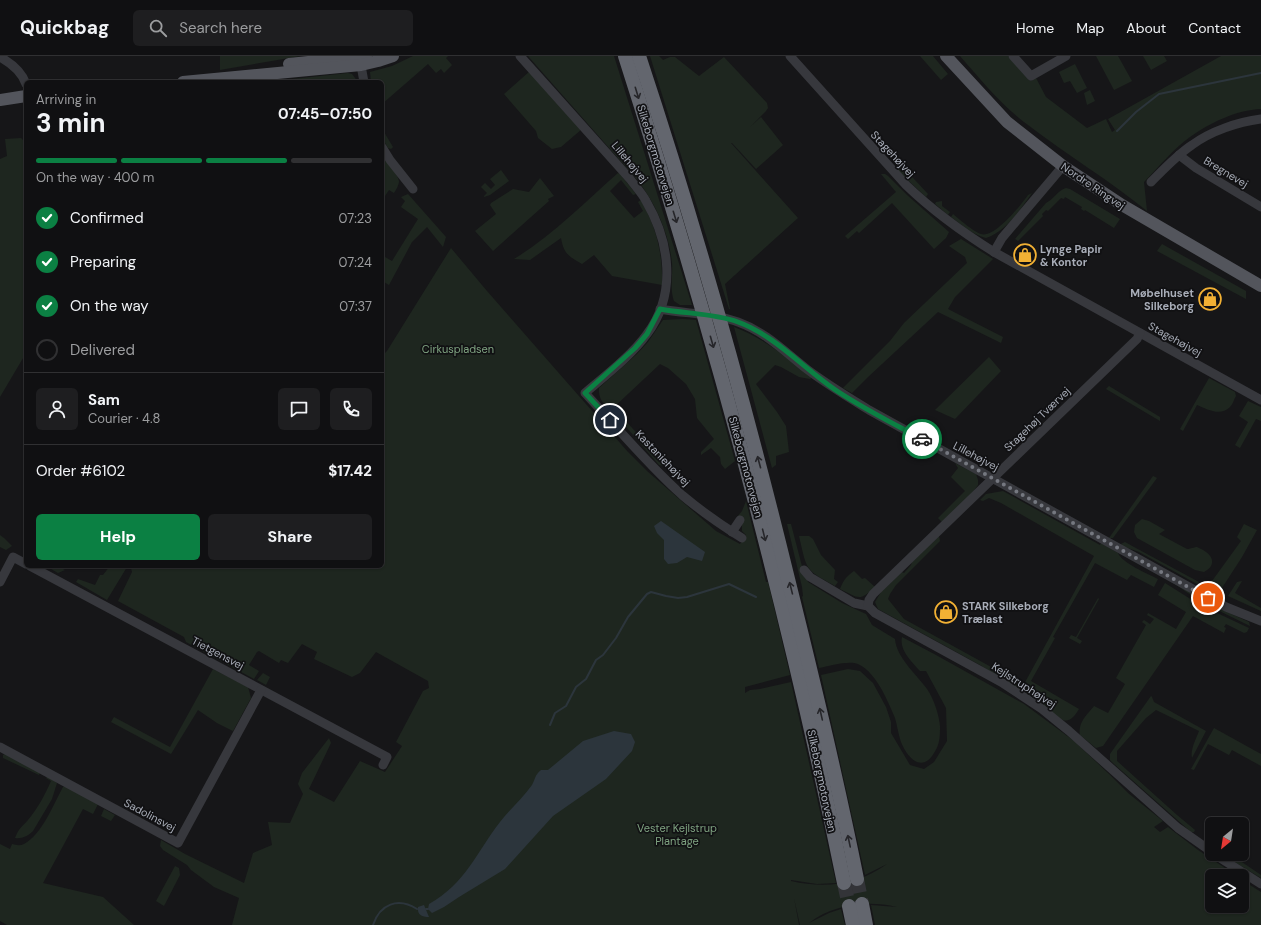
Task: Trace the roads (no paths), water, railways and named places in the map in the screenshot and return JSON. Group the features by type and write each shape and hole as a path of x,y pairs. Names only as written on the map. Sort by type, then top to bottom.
{"highway":[{"name":"Silkeborgmotorvejen","path":"625,56 705,317 753,492 851,881 812,674 749,426 698,248 639,56"},
{"path":"853,925 856,905 866,925"}],"main road":[{"path":"202,80 231,77 314,63 362,60 378,61 393,56"},
{"name":"Nordre Ringvej","path":"946,56 1007,122 1063,166 1122,206 1261,286"},
{"path":"0,100 24,96"}],"street":[{"name":"Lillehøjvej","path":"520,56 630,179 646,200 658,225 665,246 667,267 666,288 660,309 647,334 635,348 585,393"},
{"name":"Stagehøjvej","path":"790,56 906,185 944,219 994,252 1261,400"},
{"path":"1013,56 1031,76 1066,56"},
{"path":"0,57 15,67 25,80"},
{"path":"362,60 364,80"},
{"path":"1151,182 1179,155 1193,144 1230,126 1261,119"},
{"path":"384,150 413,189"},
{"name":"Bregnevej","path":"1179,155 1196,168 1261,207"},
{"path":"994,252 1002,238 1063,166"},
{"name":"Lillehøjvej","path":"660,309 708,314 739,322 760,332 838,392 1212,600 1261,621"},
{"name":"Stagehøj Tværvej","path":"868,606 869,600 873,594 1137,339 1140,333"},
{"name":"Kastaniehøjvej","path":"585,393 658,472 682,495 711,518 742,538"},
{"path":"732,532 740,520"},
{"path":"0,582 13,557 24,563"},
{"name":"Tietgensvej","path":"34,568 387,758 383,765"},
{"name":"Kejlstruphøjvej","path":"804,570 810,577 854,602 868,606 875,613 1001,682 1042,709 1069,731 1178,828 1205,847"},
{"name":"Sadolinsvej","path":"0,747 178,843 261,690"},
{"name":"Kejlstruphøjvej","path":"1225,861 1261,884"}],"waterway":[{"path":"1117,131 1136,112 1159,94 1261,73"},
{"path":"550,725 555,713 566,706 576,687 586,679 596,660 603,655 616,638 628,617 647,594 651,592 678,598 687,597 729,584 756,597"},
{"path":"373,925 380,912 390,905 403,903 417,909"}],"tunnel":[{"path":"857,879 862,904"},
{"path":"844,883 849,906"}],"place":[{"name":"Lynge Papir & Kontor","path":"1025,255"},
{"name":"Møbelhuset Silkeborg","path":"1210,299"},
{"name":"STARK Silkeborg Trælast","path":"946,612"}],"park label":[{"name":"Cirkuspladsen","path":"458,349"},
{"name":"Vester Kejlstrup Plantage","path":"677,834"}]}
